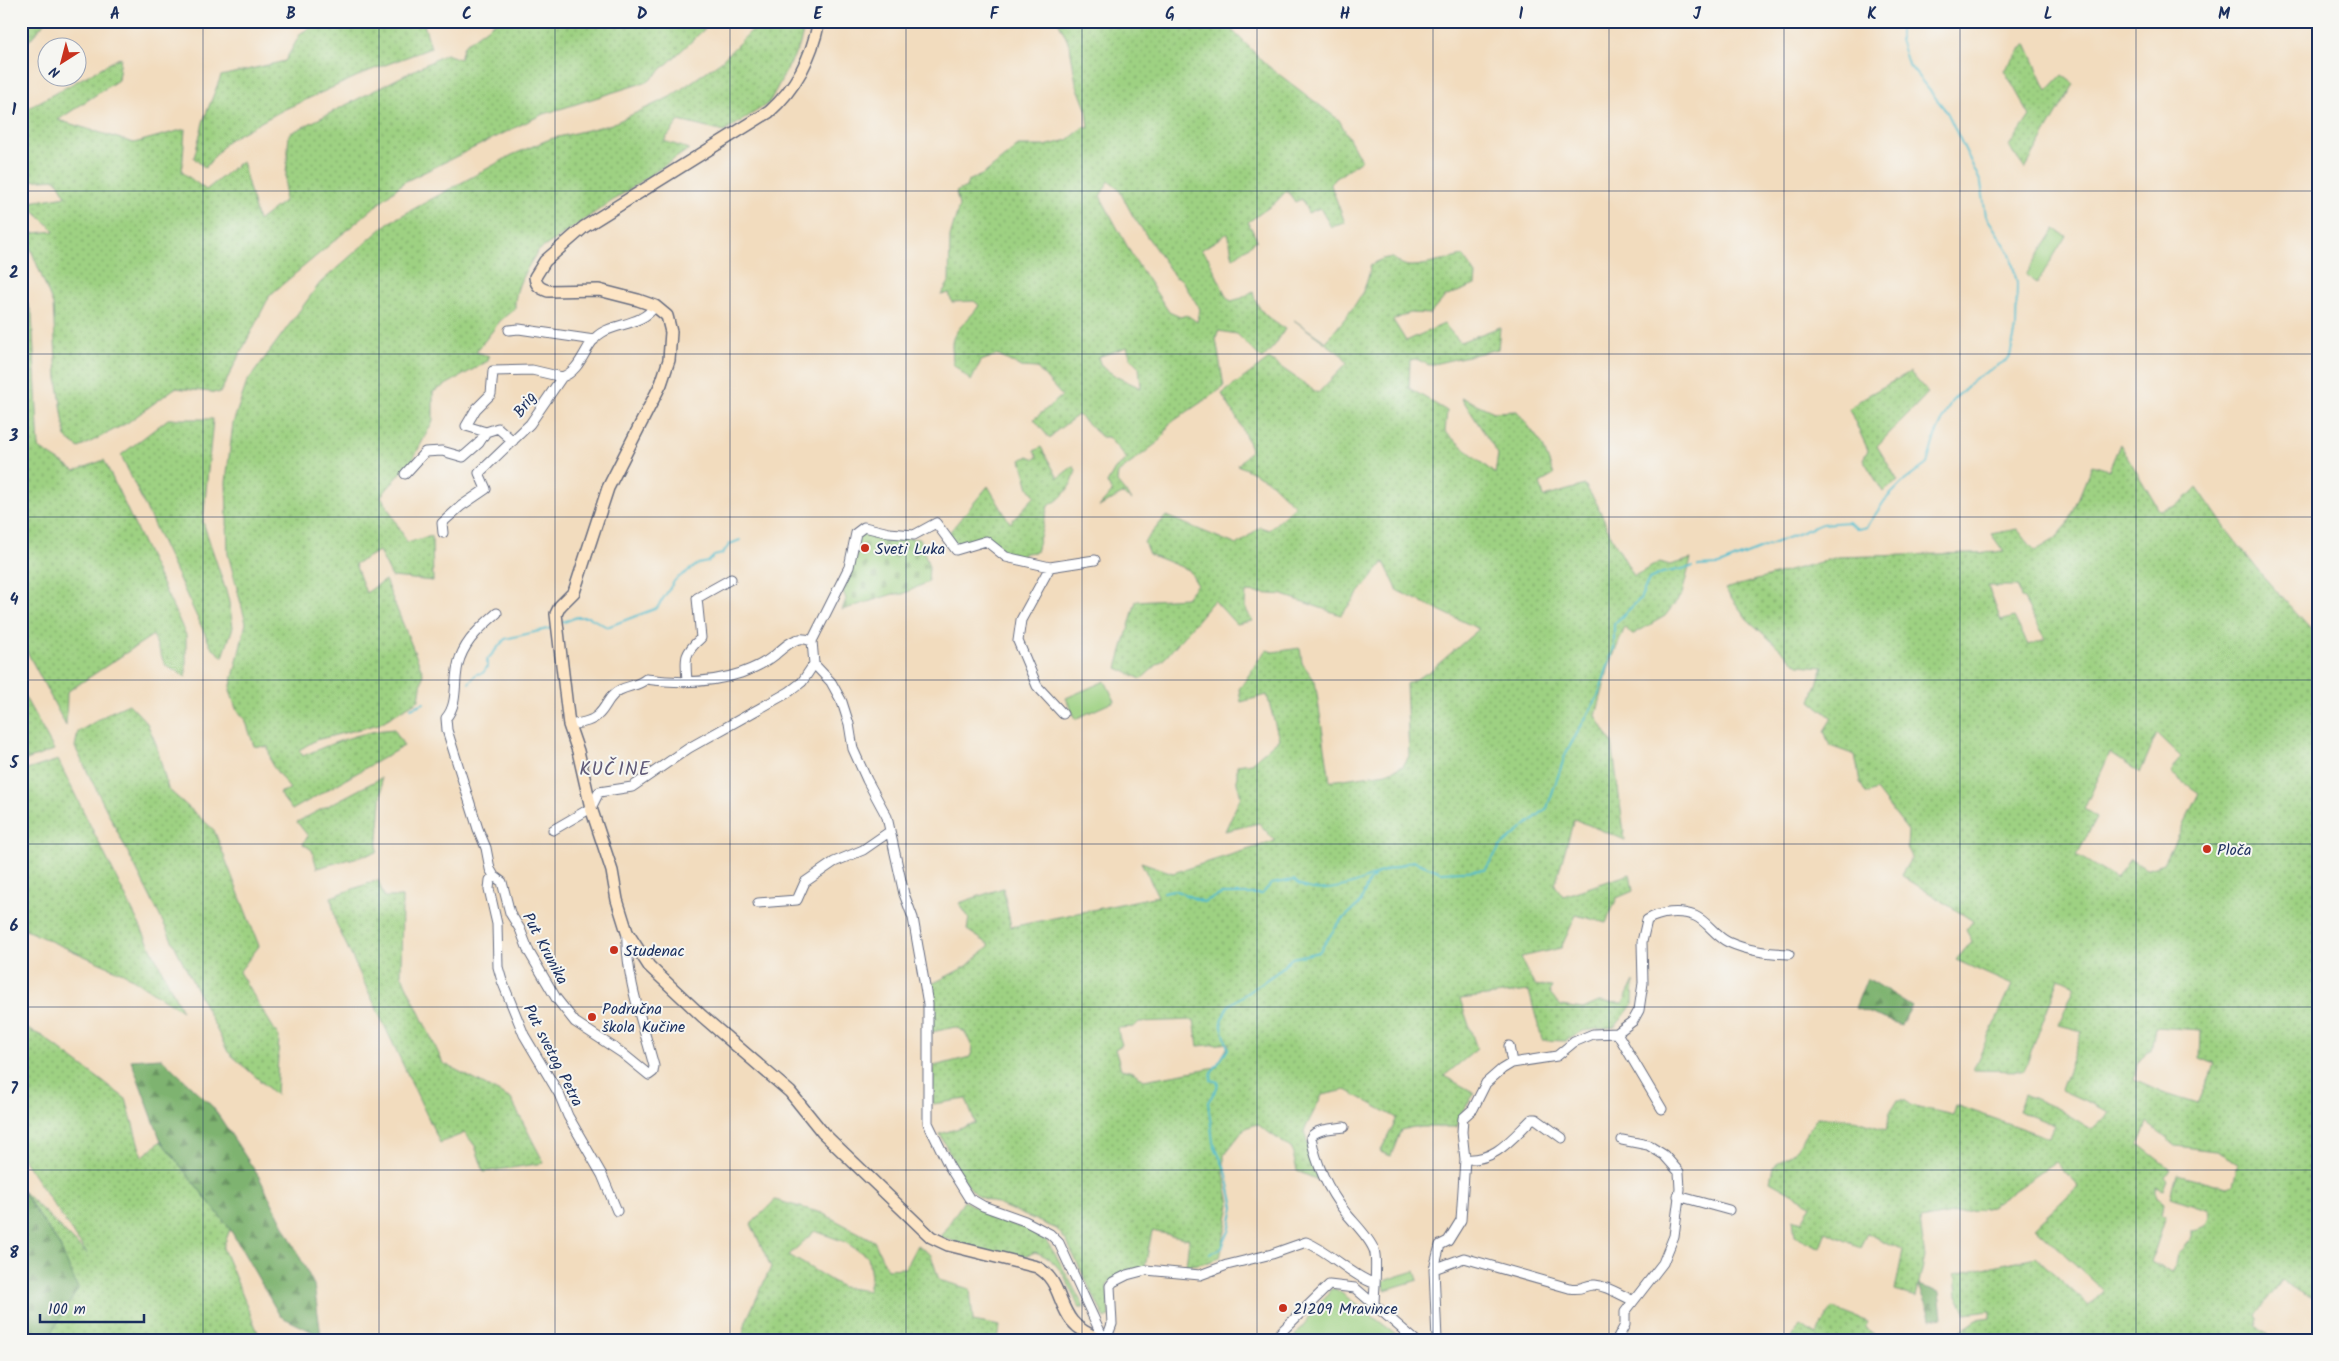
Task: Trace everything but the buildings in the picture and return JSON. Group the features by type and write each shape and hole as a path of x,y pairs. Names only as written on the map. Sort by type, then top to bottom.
{"main road":[{"path":"819,21 814,42 805,65 789,91 769,112 584,227 550,256 534,277 536,284 548,291 598,290 655,306 667,316 670,322 671,346 666,371 608,488 574,592 560,606 556,614 570,725 591,808 612,871 617,900 627,932 650,966 702,1016 790,1092 823,1133 905,1214 939,1242 1036,1267 1043,1271 1052,1278 1062,1304 1072,1322 1082,1331 1104,1340"}],"street":[{"name":"Brig","path":"442,533 442,523 461,506 486,489 479,473 530,424 562,377 570,374 580,364 594,340 602,332 644,317 655,306"},
{"path":"509,330 519,329 594,340"},
{"path":"513,441 498,428 486,432 466,426 476,409 491,394 493,371 532,370 562,377"},
{"path":"404,474 425,452 442,451 463,457 478,443 486,432"},
{"path":"1095,560 1050,567 1006,557 986,541 956,550 936,523 914,535 889,533 864,527 856,533 849,567 812,641 814,664 831,682 842,702 849,724 853,749 887,816 904,894 913,918 928,1004 928,1123 949,1166 969,1198 983,1206 1025,1221 1050,1234 1059,1243 1104,1340"},
{"path":"1050,567 1021,620 1018,641 1037,686 1063,714"},
{"path":"687,680 686,659 689,648 701,638 697,598 731,579"},
{"name":"Put Krunika","path":"497,613 472,636 459,658 454,680 453,710 446,718 447,730 478,829 486,848 490,869 494,876 502,882 510,913 520,929 529,952 556,998 575,1022 622,1053 649,1075 653,1072 654,1066 634,992 626,943 627,932"},
{"path":"570,725 590,720 600,714 606,702 619,690 640,685 646,679 706,681 738,674 754,668 800,638 812,641"},
{"path":"553,830 591,808 599,792 632,787 689,748 789,692 802,682 814,664"},
{"path":"758,903 797,900 805,882 834,862 863,850 889,832"},
{"name":"Put svetog Petra","path":"494,876 490,880 489,889 497,924 498,967 502,981 524,1035 559,1094 568,1116 602,1175 617,1211"},
{"path":"1437,1340 1434,1269 1440,1246 1448,1241 1461,1220 1465,1159 1462,1132 1463,1118 1473,1109 1486,1083 1512,1063 1557,1056 1574,1042 1593,1034 1616,1033 1633,1021 1638,1010 1643,983 1642,942 1647,920 1658,913 1696,916 1718,936 1728,942 1750,950 1789,954"},
{"path":"1616,1033 1662,1109"},
{"path":"1509,1046 1512,1063"},
{"path":"1465,1159 1479,1160 1490,1156 1532,1119 1536,1119 1562,1138"},
{"path":"1344,1127 1321,1131 1310,1137 1319,1167 1328,1185 1340,1205 1374,1250 1376,1261 1374,1304"},
{"path":"1617,1340 1625,1324 1625,1312 1632,1300 1662,1263 1674,1236 1679,1172 1664,1155 1648,1146 1622,1140"},
{"path":"1678,1196 1730,1210"},
{"path":"1104,1340 1112,1324 1108,1289 1113,1282 1127,1275 1146,1270 1200,1275 1227,1265 1272,1254 1306,1242 1324,1250 1362,1278 1374,1283"},
{"path":"1434,1269 1464,1258 1569,1288 1580,1290 1588,1285 1597,1285 1632,1300"},
{"path":"1273,1340 1329,1285 1355,1288 1415,1340"}],"green space":[{"path":"21,21 46,21 21,50"},
{"path":"322,21 423,21 431,48 369,71 283,110 228,140 205,168 194,158 204,119 221,76 285,61 301,33"},
{"path":"497,21 713,21 649,81 541,115 404,182 270,295 220,393 175,388 127,423 79,448 66,438 57,378 53,305 25,234 55,231 25,203 66,196 56,179 26,181 21,172 21,112 65,88 88,88 88,75 121,57 118,80 58,120 134,143 185,129 182,172 206,190 242,161 258,221 284,201 289,134 446,54 460,59 464,45"},
{"path":"761,21 806,21 799,47 769,103 724,132 679,121 664,141 689,149 538,251 519,285 515,308 500,321 476,352 489,356 488,361 433,392 433,421 413,459 381,496 407,542 432,536 433,581 392,577 379,551 355,564 366,593 385,580 423,673 419,700 379,724 316,740 299,750 303,756 347,738 370,732 394,729 404,746 292,810 279,793 290,789 272,765 268,747 254,746 245,719 236,709 230,690 246,623 228,554 226,482 233,423 247,382 320,283 388,223 512,155 550,139 612,124 670,97 720,62"},
{"path":"1058,21 1223,21 1268,66 1339,120 1361,160 1330,183 1345,223 1331,227 1320,208 1308,213 1302,199 1295,202 1287,190 1275,203 1248,222 1257,240 1233,258 1228,233 1201,250 1208,257 1227,298 1231,301 1242,298 1253,291 1260,309 1285,329 1275,345 1262,359 1237,334 1218,331 1216,339 1224,387 1169,424 1164,435 1157,443 1118,473 1117,482 1132,500 1122,494 1099,507 1112,492 1107,483 1115,469 1127,459 1108,437 1102,437 1078,415 1055,432 1050,439 1034,419 1062,396 1037,368 1021,367 997,355 981,361 971,381 953,364 952,344 959,328 979,305 974,301 952,302 949,293 941,295 949,282 950,236 959,206 956,192 966,187 968,181 984,174 1018,146 1045,146 1068,140 1084,127 1089,128 1087,111 1076,83 1070,46","holes":["1109,181 1118,188 1133,216 1175,277 1181,279 1200,309 1197,322 1187,315 1180,317 1169,312 1133,257 1100,196","1127,347 1131,359 1139,367 1141,388 1117,377 1101,366 1098,357"]},
{"path":"2026,43 2047,91 2062,75 2074,84 2025,169 2009,147 2030,116 2004,70"},
{"path":"2055,229 2066,236 2037,283 2026,275"},
{"path":"1463,256 1476,275 1475,285 1445,297 1430,314 1410,313 1393,320 1406,341 1444,324 1460,342 1500,327 1498,349 1429,365 1416,359 1410,360 1409,388 1447,411 1445,432 1495,474 1498,454 1461,397 1494,412 1517,411 1542,444 1554,475 1540,483 1544,497 1585,485 1597,504 1611,536 1634,576 1660,562 1670,565 1691,559 1682,594 1665,616 1632,635 1625,627 1609,666 1596,716 1612,743 1625,840 1574,819 1555,885 1563,896 1630,874 1633,891 1617,898 1606,923 1576,915 1561,948 1521,957 1534,985 1552,987 1549,992 1561,1006 1583,1009 1599,1002 1623,1003 1634,981 1633,1004 1615,1027 1583,1031 1566,1041 1542,1040 1529,991 1460,999 1477,1049 1444,1076 1475,1093 1461,1113 1457,1127 1414,1127 1401,1130 1391,1156 1380,1152 1397,1118 1346,1090 1322,1095 1304,1131 1318,1180 1297,1171 1292,1149 1257,1124 1245,1128 1224,1155 1224,1174 1230,1204 1220,1258 1186,1266 1189,1239 1152,1231 1145,1267 1122,1272 1107,1284 1109,1317 1105,1319 1067,1242 1057,1229 978,1196 966,1183 956,1167 940,1134 975,1123 966,1099 933,1104 934,1066 970,1057 973,1049 965,1032 955,1027 932,1032 930,985 967,966 990,945 967,930 969,918 959,903 1003,888 1011,927 1158,896 1141,862 1173,873 1275,841 1259,823 1225,831 1241,796 1237,783 1237,765 1251,763 1279,739 1267,695 1241,702 1239,689 1267,650 1273,652 1300,648 1302,663 1315,681 1330,781 1386,773 1403,766 1409,756 1406,684 1429,672 1479,629 1398,591 1384,562 1341,615 1283,595 1246,592 1245,607 1252,621 1236,624 1214,600 1166,657 1141,679 1117,668 1136,601 1186,598 1197,584 1189,570 1149,554 1144,542 1166,516 1237,545 1260,527 1269,530 1295,506 1269,481 1238,465 1251,450 1240,424 1222,394 1269,359 1318,393 1347,363 1343,356 1294,320 1326,342 1360,297 1365,287 1370,266 1386,258 1394,259 1406,266 1413,266","holes":["1194,1020 1198,1046 1230,1043 1216,1067 1144,1080 1133,1072 1121,1069 1115,1049 1122,1045 1117,1028 1134,1027 1139,1022"]},
{"path":"21,288 32,314 39,448 75,471 104,460 186,635 186,677 165,665 153,635 67,692 66,726 21,640"},
{"path":"1910,372 1928,393 1877,446 1898,481 1883,492 1863,459 1868,450 1849,409 1863,398"},
{"path":"168,419 213,419 203,522 228,597 233,627 223,657 211,647 121,455"},
{"path":"2120,444 2159,510 2176,505 2197,487 2229,533 2262,575 2314,633 2318,641 2318,1301 2281,1280 2256,1315 2258,1319 2256,1325 2275,1340 1958,1340 1949,1335 1946,1340 1915,1340 1924,1334 1928,1339 1959,1332 1977,1320 1990,1318 1990,1311 1966,1314 1957,1295 1955,1274 2036,1257 2089,1306 2103,1290 2035,1227 2078,1186 2056,1162 1990,1207 1920,1220 1925,1257 1916,1297 1895,1291 1903,1250 1867,1233 1860,1247 1826,1232 1820,1248 1795,1236 1793,1219 1802,1222 1811,1204 1770,1181 1773,1167 1796,1150 1817,1117 1851,1119 1886,1130 1890,1112 1897,1100 1905,1100 1910,1105 1953,1115 1956,1105 2049,1138 2055,1125 2018,1111 2024,1094 2060,1110 2093,1130 2110,1112 2061,1090 2082,1031 2059,1025 2075,985 2059,978 2024,1071 1973,1070 2012,985 1956,960 1972,941 1966,930 1973,921 1901,875 1912,857 1907,847 1908,831 1876,790 1866,794 1860,782 1855,755 1830,746 1824,731 1832,718 1811,701 1823,667 1798,665 1747,619 1725,589 1838,557 2004,552 1991,534 2017,529 2035,551 2055,539 2068,524 2092,465 2109,470","holes":["1988,586 2018,586 2021,598 2024,599 2045,639 2028,645 2014,617 2001,621","2157,734 2181,757 2171,773 2199,793 2164,863 2146,869 2130,859 2116,879 2077,855 2097,817 2084,809 2110,753 2140,773","2155,1027 2201,1030 2200,1058 2215,1064 2198,1104 2163,1093 2134,1080 2137,1064 2147,1051 2151,1051","2147,1123 2176,1146 2216,1151 2238,1163 2233,1185 2227,1187 2177,1174 2171,1197 2209,1210 2210,1215 2204,1227 2192,1230 2192,1237 2177,1255 2174,1271 2171,1273 2151,1262 2166,1217 2162,1215 2164,1203 2156,1196 2156,1188 2164,1191 2168,1180 2165,1177 2170,1169 2138,1144"]},
{"path":"1041,447 1058,478 1073,466 1076,470 1066,491 1058,500 1048,506 1036,552 1025,553 1020,560 1004,552 991,540 956,547 947,535 988,486 1010,523 1035,496 1029,488 1021,460 1028,456 1035,459 1037,456 1034,451"},
{"path":"863,530 880,536 920,539 929,567 928,582 903,594 893,594 842,610 846,599 843,591 858,534"},
{"path":"1105,681 1115,701 1075,719 1066,698"},
{"path":"21,690 54,750 21,762"},
{"path":"129,704 147,723 156,744 168,789 214,830 259,946 239,972 279,1037 276,1095 228,1052 75,747 78,732 111,712"},
{"path":"58,760 182,1011 125,974 21,928 21,772"},
{"path":"381,778 382,789 377,852 317,868 312,850 303,844 308,836 297,822"},
{"path":"378,880 384,897 402,897 401,974 443,1063 511,1099 544,1163 484,1172 475,1146 465,1133 440,1143 336,923 331,897"},
{"path":"1867,978 1912,1006 1901,1025 1855,1008"},
{"path":"21,1026 42,1036 126,1099 142,1157 161,1141 230,1229 223,1248 261,1340 51,1340 49,1337 60,1246 21,1189 87,1254 21,1156"},
{"path":"161,1058 213,1107 259,1177 314,1285 321,1336 280,1316 230,1229 161,1141 131,1060"},
{"path":"21,1190 60,1246 78,1289 49,1337 51,1340 21,1340"},
{"path":"775,1200 822,1213 874,1241 887,1269 905,1268 917,1245 931,1255 939,1280 970,1289 973,1321 1000,1326 998,1340 867,1340 865,1334 858,1340 742,1340 746,1321 771,1267 751,1224","holes":["815,1231 845,1242 868,1257 871,1277 868,1291 842,1287 789,1255"]},
{"path":"964,1201 1003,1222 1025,1228 1043,1236 1057,1257 1084,1307 1079,1308 1063,1274 1052,1261 1044,1256 1035,1252 1014,1256 1001,1255 940,1237"},
{"path":"1415,1271 1418,1280 1385,1290 1383,1281"},
{"path":"1919,1285 1939,1292 1942,1317 1931,1319"},
{"path":"1331,1289 1336,1289 1404,1340 1292,1340"},
{"path":"1832,1308 1868,1322 1865,1328 1874,1335 1870,1340 1791,1340 1800,1325 1817,1335"}],"waterway":[{"path":"1698,566 1719,565 1822,524 1848,522 1858,529 1867,527 1885,500 1903,482 1927,464 1935,436 1951,402 1976,378 2007,360 2010,356 2016,328 2017,283 2010,253 1986,216 1981,183 1947,112 1908,64 1900,40 1900,21"},
{"path":"561,623 577,617 589,617 607,627 657,608 675,580 698,564 708,562 714,556 722,554 730,544 740,540"},
{"path":"1210,1254 1222,1247 1229,1231 1234,1207 1226,1171 1213,1142 1208,1102 1217,1088 1218,1082 1211,1080 1212,1072 1228,1049 1221,1022 1228,1006 1276,973 1292,958 1319,952 1338,924 1360,903 1369,881 1378,873 1413,861 1441,872 1485,870 1500,847 1547,808 1566,753 1598,696 1614,648 1614,624 1640,599 1649,579 1662,573 1692,567"},
{"path":"469,683 476,674 483,673 487,667 487,660 505,639 552,628"},
{"path":"411,708 424,703"},
{"path":"1163,892 1174,890 1203,902 1222,894 1262,894 1271,884 1294,880 1301,886 1310,889 1321,889 1345,886 1374,875"}],"place":[{"name":"Sveti Luka","path":"865,548"},
{"name":"Ploča","path":"2207,849"},
{"name":"Studenac","path":"614,950"},
{"name":"Područna škola Kučine","path":"592,1017"},
{"name":"21209 Mravince","path":"1283,1308"}],"district":[{"name":"KUČINE","path":"615,768"}]}
